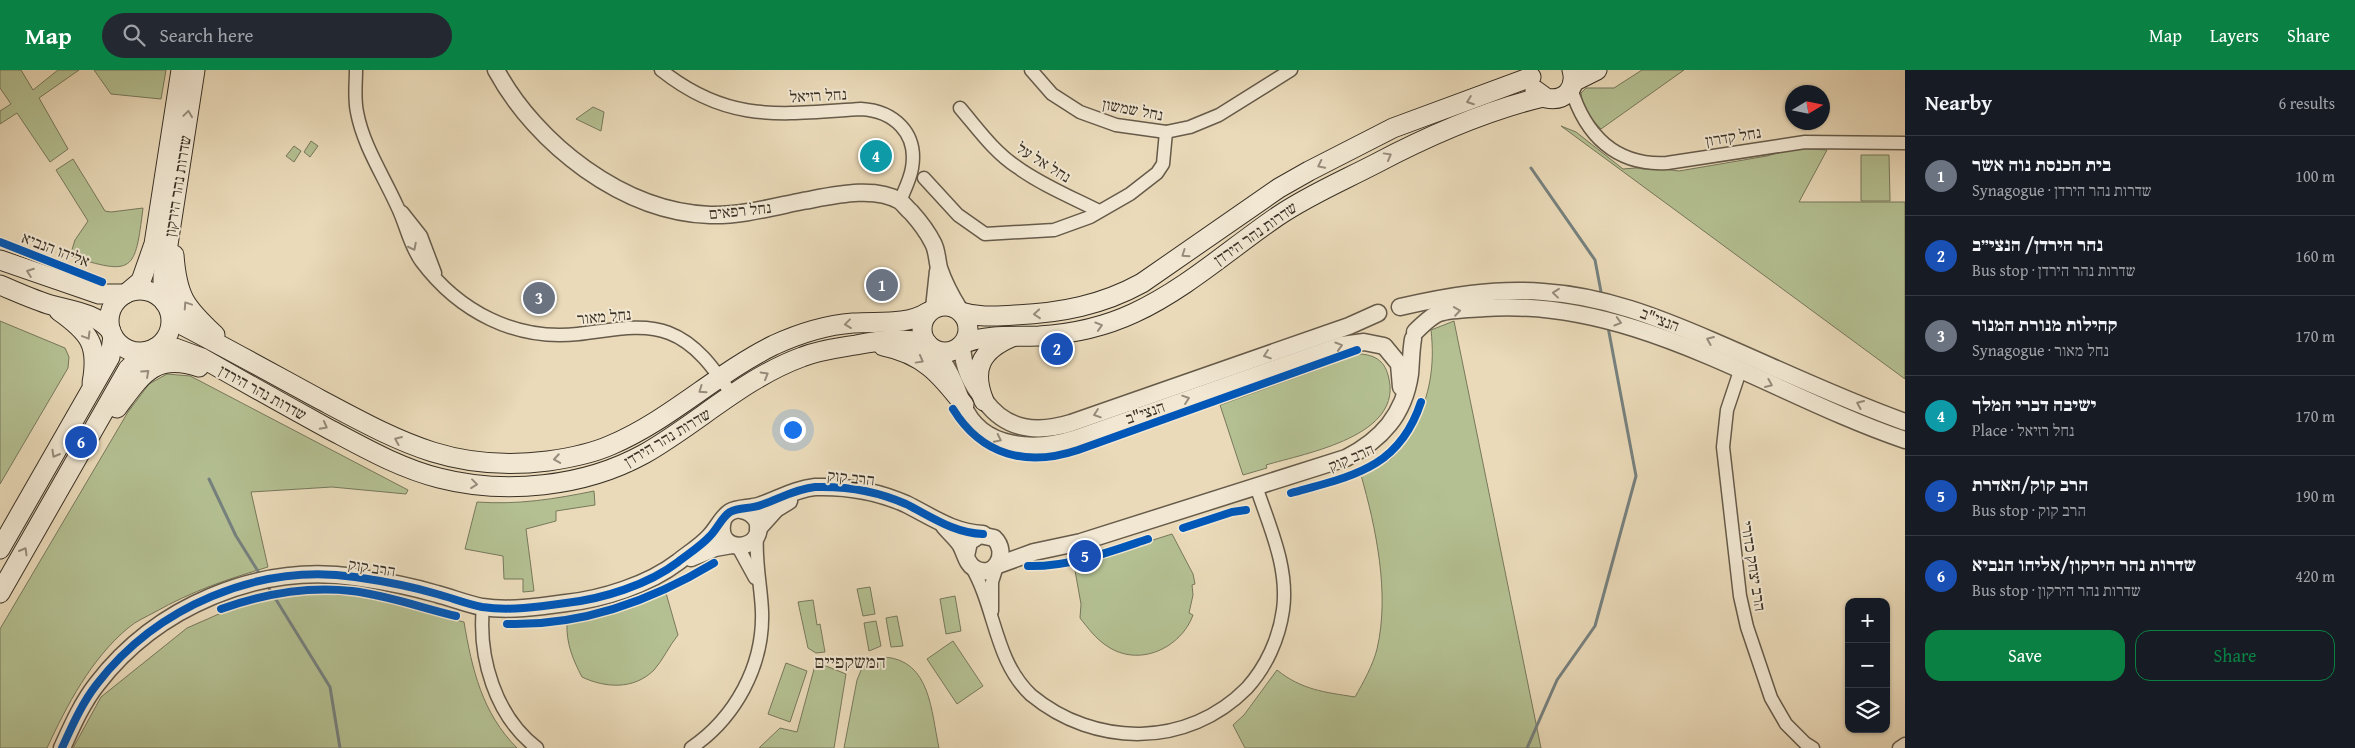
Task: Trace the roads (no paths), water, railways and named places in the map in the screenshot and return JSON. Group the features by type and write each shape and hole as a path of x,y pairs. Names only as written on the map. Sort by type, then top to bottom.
{"main road":[{"name":"שדרות נהר הירקון","path":"127,293 141,281 154,244 180,70"},
{"name":"שדרות נהר הירקון","path":"167,306 163,294 163,277 195,70"},
{"path":"1492,93 1508,80 1514,70"},
{"path":"1572,80 1597,70"},
{"path":"1532,73 1534,88 1548,98"},
{"name":"שדרות נהר הירדן","path":"960,310 979,317 1038,314 1084,307 1115,297 1142,283 1279,188 1309,171 1392,128 1492,93 1532,73"},
{"name":"שדרות נהר הירדן","path":"963,344 992,335 1053,334 1089,329 1136,312 1175,289 1278,216 1327,187 1409,146 1491,112 1548,98 1562,97 1572,80"},
{"path":"172,221 176,279 182,297 197,318 233,352"},
{"name":"אליהו הנביא","path":"0,260 30,272 99,294 127,293"},
{"path":"0,285 50,305 92,316 106,325 127,348 151,350"},
{"path":"0,549 110,357 111,311 118,299 127,293 145,290 158,295 167,306 171,321 170,330 163,342 128,369 0,593"},
{"path":"50,305 77,323 90,340 94,351 94,370 88,396"},
{"path":"945,305 960,310 968,324 968,336 963,344 953,351 946,352 929,345 922,329 923,322 931,310 945,305"},
{"name":"שדרות נהר הירדן","path":"167,306 184,326 396,440 454,458 504,464 558,459 610,446 650,426 720,378 774,345 811,332 852,323 912,320 931,310"},
{"path":"984,401 978,382 979,366 983,357 994,346 1016,336"},
{"name":"שדרות נהר הירדן","path":"151,350 186,351 380,456 412,469 439,478 514,487 567,480 620,466 643,455 684,430 763,376 801,357 857,344 897,339 929,345"},
{"path":"857,344 891,348 924,361 941,376 964,405"},
{"path":"73,467 142,375 155,365 167,362 190,364 243,382"}],"street":[{"name":"נחל מאור","path":"356,70 356,111 366,143 399,208 421,236 438,280 472,310 494,323 538,335 566,336 650,328 668,333 694,348 733,396"},
{"name":"נחל רפאים","path":"496,70 507,91 525,115 555,146 621,190 654,205 683,212 711,215 754,210 842,194 873,194 900,202 925,228 934,244 939,267 949,294 960,310"},
{"name":"נחל רזיאל","path":"662,70 690,91 736,110 781,113 862,109 873,110 890,116 898,122 908,137 913,160 912,170 900,202"},
{"name":"נחל שמשון","path":"1031,70 1052,94 1080,112 1116,125 1166,132 1190,128 1219,115 1291,70"},
{"name":"נחל קדרון","path":"1572,80 1584,119"},
{"name":"נחל קדרון","path":"1548,98 1566,105 1584,119 1603,144 1618,154 1650,163 1667,163 1805,142 1905,144"},
{"name":"נחל אל על","path":"960,108 991,145 1016,166 1049,187 1099,210"},
{"path":"924,178 958,214 985,234 1054,230 1076,224 1130,194 1157,173 1163,164 1166,132"},
{"name":"נחל רפאים","path":"931,310 939,267"},
{"name":"הנצי\"ב","path":"1400,306 1453,296 1498,291 1543,292 1608,302 1661,319 1905,422"},
{"path":"1400,306 1411,314 1415,324 1414,336 1401,348 1384,347 1376,340 1372,331 1373,321 1378,313 1387,307 1400,306"},
{"name":"הנצי\"ב","path":"1414,336 1439,313 1492,308 1559,310 1601,318 1641,330 1905,440"},
{"name":"הנצי\"ב","path":"963,344 965,367 970,381 989,408 1009,423 1033,430 1059,427 1349,326 1378,313"},
{"name":"הרב קוק","path":"997,565 1020,556 1081,542 1346,458 1366,448 1390,424 1408,387 1414,336"},
{"name":"הנצי\"ב","path":"929,345 949,369 971,419 999,441 1028,447 1043,446 1074,439 1342,345 1364,342 1384,347"},
{"name":"הרב קוק","path":"1384,347 1397,360 1400,369 1402,382 1399,408"},
{"name":"הרב יצחק כדורי","path":"1740,371 1729,402 1723,447 1740,596 1747,627 1772,698 1786,724 1805,743 1813,748"},
{"path":"991,621 992,582 1002,552 990,537 975,537 969,542 968,561 1005,659 1021,685 1032,696 1067,723 1101,737 1144,742 1183,734 1197,729 1235,703 1252,682 1266,663 1281,624 1284,595 1281,561 1256,486"},
{"name":"הרב קוק","path":"741,510 761,506 802,489 826,487 854,488 874,492 907,505 940,523 964,532 1020,546 1050,549"},
{"name":"הרב קוק","path":"758,532 769,516 784,504 826,487"},
{"path":"691,748 713,729 732,707 753,669 762,626 758,532 755,518 741,510 731,512 723,520 722,532 724,537 735,546 752,572 760,595"},
{"name":"הרב קוק","path":"677,563 709,537 723,520"},
{"name":"הרב קוק","path":"940,523 956,540 968,561"},
{"path":"735,546 749,544 758,532"},
{"name":"הרב קוק","path":"62,748 76,717 95,686 119,657 146,633 178,612 214,595 238,587 284,578 340,576 390,583 483,607 519,608 576,602 629,586 677,563 716,548 735,546"},
{"path":"968,561 984,571 997,565"},
{"path":"483,607 481,628 489,677 513,724 537,748"},
{"path":"1900,748 1905,744"}],"waterway":[{"path":"1531,168 1595,260 1602,297"},
{"path":"1527,748 1557,680 1595,626 1636,476 1608,327"},
{"path":"209,479 236,536 261,576"},
{"path":"267,585 330,687 340,748"}],"place":[{"name":"ישיבה דברי המלך","path":"876,156"},
{"name":"בית הכנסת נוה אשר","path":"882,285"},
{"name":"קהילות מנורת המנור","path":"539,298"},
{"name":"נהר הירדן/ הנצי״ב","path":"1057,349"},
{"name":"שדרות נהר הירקון/אליהו הנביא","path":"81,442"},
{"name":"הרב קוק/האדרת","path":"1085,556"}],"district":[{"name":"המשקפיים","path":"850,661"}]}
